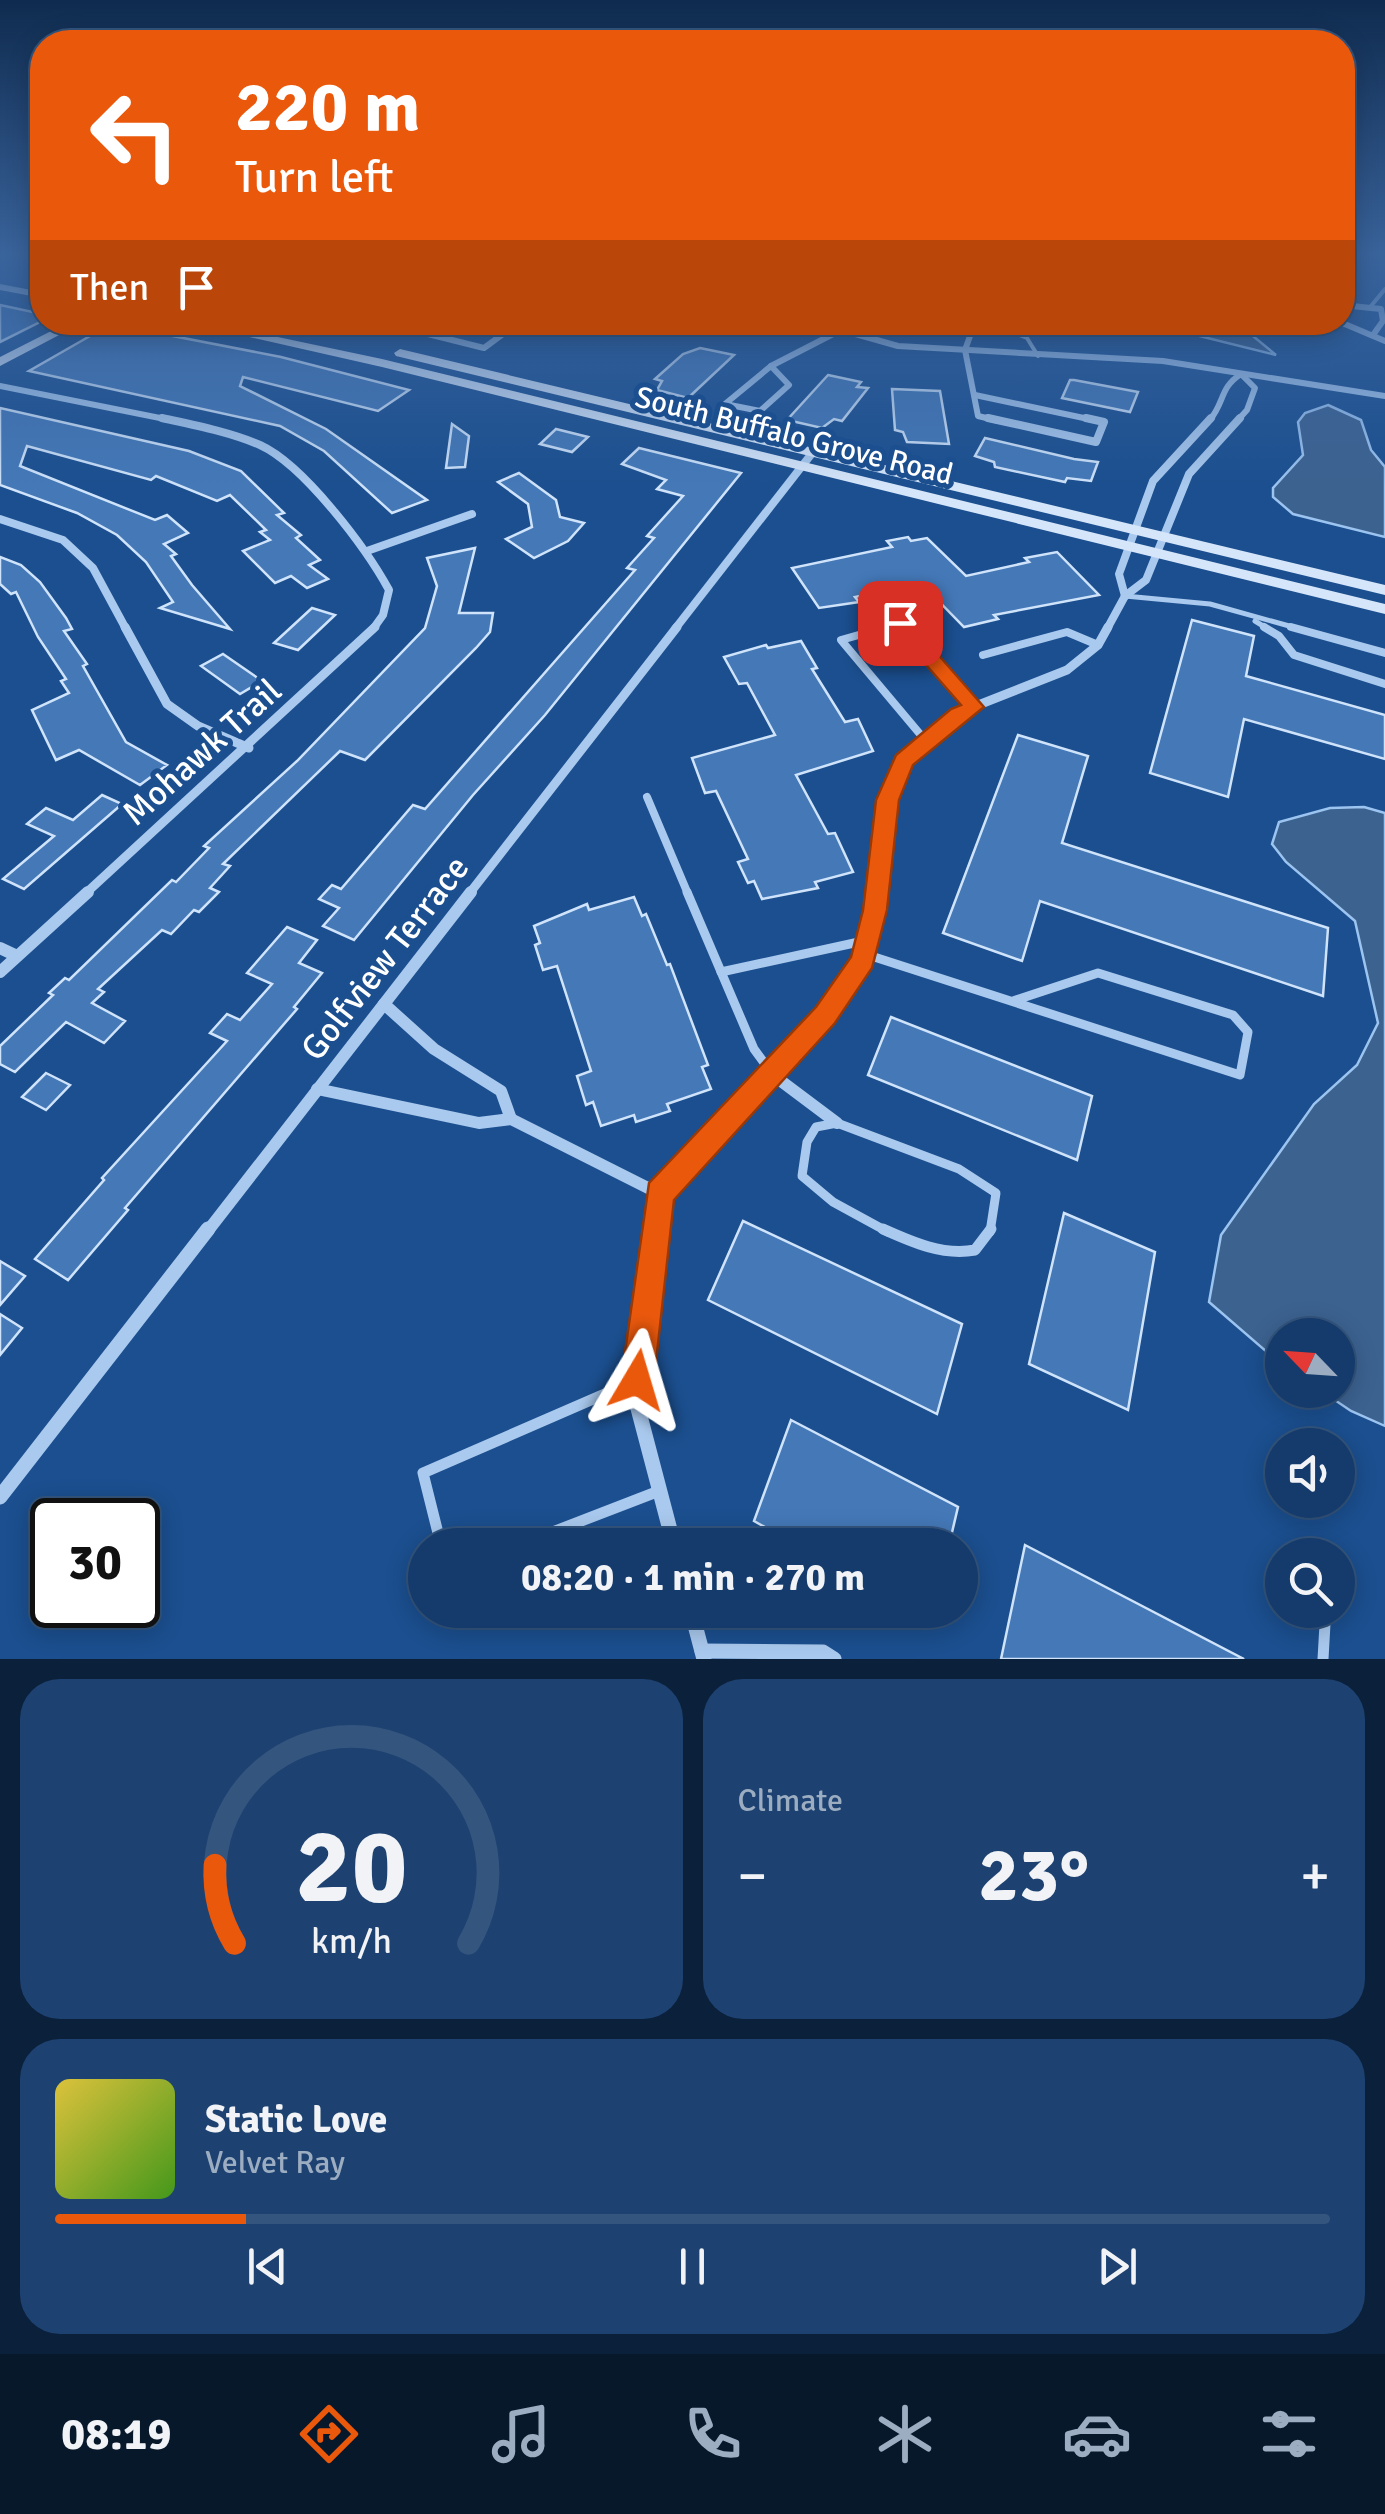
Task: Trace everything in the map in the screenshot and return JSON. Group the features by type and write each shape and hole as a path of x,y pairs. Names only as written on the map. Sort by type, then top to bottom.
{"main road":[{"path":"0,362 53,335"},
{"name":"South Buffalo Grove Road","path":"250,335 382,363 801,466 1385,590"},
{"name":"South Buffalo Grove Road","path":"315,335 813,452 1131,537"},
{"name":"South Buffalo Grove Road","path":"1161,544 1385,609"}],"street":[{"path":"1366,332 1385,342"},
{"path":"432,335 484,348 503,335"},
{"path":"770,364 789,385 760,411 725,404 755,373 770,364 830,335"},
{"path":"858,335 898,346 1163,362 1385,396"},
{"path":"970,335 964,350 978,416 1096,442 1104,422 976,395"},
{"path":"1125,596 1120,574 1160,469 1216,412 1227,382 1241,374"},
{"path":"670,1528 635,1397 660,1194 826,1015 865,954 888,800 904,761 958,714 1067,670 1098,645 1125,596 1146,580 1189,474 1247,410 1255,388 1241,374"},
{"name":"Mohawk Trail","path":"0,386 186,423 262,446 294,469 368,551 389,590 383,615 368,637 0,972"},
{"name":"Golfview Terrace","path":"0,1497 813,452"},
{"path":"368,551 472,514"},
{"path":"0,519 63,540 93,568 167,704 198,726 250,748"},
{"path":"0,948 17,956"},
{"path":"384,1004 434,1049 502,1091 511,1119"},
{"path":"773,1075 837,1123"},
{"path":"317,1090 479,1124 511,1119 660,1194"},
{"path":"696,1628 703,1655 822,1652 834,1659"}],"lane":[{"path":"1020,335 1027,338 1038,356"},
{"path":"1125,596 1210,604 1385,653"},
{"path":"1247,616 1279,636 1294,655 1385,684"},
{"path":"924,740 842,640 900,623 974,707"},
{"path":"984,655 1066,632 1098,645"},
{"path":"647,797 754,1049 773,1075"},
{"path":"721,972 868,940"},
{"path":"865,954 1240,1075 1248,1032 1233,1015 1098,972 1013,1001"},
{"path":"837,1123 959,1169 996,1193 990,1234 977,1249 959,1254 942,1252 850,1214 811,1190 802,1176 807,1142 816,1128 837,1123"},
{"path":"438,1528 423,1473 637,1380"},
{"path":"563,1528 660,1491"},
{"path":"1323,1659 1325,1628"}],"water":[{"path":"1195,335 1252,335 1276,355"},
{"path":"1328,405 1361,420 1371,450 1385,467 1385,537 1293,514 1273,497 1273,488 1303,455 1298,422 1305,413"},
{"path":"1364,807 1385,813 1385,1426 1347,1408 1355,1408 1355,1318 1265,1318 1265,1350 1209,1302 1221,1235 1314,1104 1357,1065 1378,1023 1355,921 1286,862 1272,844 1279,822 1330,808"}],"building":[{"path":"0,332 19,332 0,342"},
{"path":"92,335 168,335 281,357 409,390 378,411 243,377 240,386 326,429 427,500 392,513 324,451 280,426 29,371"},
{"path":"700,348 734,355 688,398 657,390 662,381 655,379 683,354"},
{"path":"828,375 861,382 857,387 868,388 842,421 834,419 822,428 787,420"},
{"path":"1070,380 1138,392 1130,412 1062,398"},
{"path":"892,389 940,391 949,444 907,442 903,432 895,430"},
{"path":"0,408 189,451 241,471 284,513 277,515 301,535 296,538 320,560 309,565 328,579 307,588 291,576 275,583 243,551 270,540 260,532 266,530 230,495 217,501 156,476 151,480 27,446 20,466 155,520 167,515 188,533 164,544 176,554 171,556 230,629 160,608 173,602 146,562 117,535 77,513 0,485"},
{"path":"452,424 469,436 465,467 446,468"},
{"path":"556,429 588,437 572,452 540,444"},
{"path":"985,438 1098,462 1091,481 1067,478 1065,482 995,467 994,462 975,456"},
{"path":"639,448 741,473 545,715 473,795 354,940 323,926 339,908 319,899 332,885 341,889 413,805 425,809 635,570 627,568 654,538 647,536 683,496 657,489 666,480 622,464"},
{"path":"519,473 556,500 560,517 584,523 568,541 534,558 506,539 532,527 528,504 498,482"},
{"path":"908,537 911,541 927,538 966,576 1057,552 1099,595 994,615 998,619 964,627 921,583 855,597 859,602 819,608 792,568 892,547 887,541"},
{"path":"475,548 459,613 493,613 490,632 476,648 365,760 340,751 223,864 230,866 210,888 219,892 199,912 194,910 171,934 162,930 98,989 104,992 92,1003 125,1021 104,1043 66,1022 15,1072 0,1064 0,1046 53,995 49,993 65,978 69,980 172,880 176,882 209,848 204,846 297,761 425,628 437,586 427,558"},
{"path":"0,557 21,565 40,582 66,618 72,629 64,631 87,664 83,666 126,742 167,765 140,785 79,750 56,760 32,710 69,693 61,681 66,679 38,637 16,592 11,594 0,584"},
{"path":"312,608 335,615 298,650 274,643"},
{"path":"1192,620 1254,636 1246,676 1385,715 1385,759 1244,719 1228,797 1150,773"},
{"path":"801,641 817,668 812,669 845,722 858,719 873,751 796,775 828,834 835,833 853,872 815,882 818,888 762,899 754,881 748,883 738,862 748,859 716,791 705,793 692,758 775,735 747,683 739,684 724,657 766,645 768,648"},
{"path":"223,654 262,681 240,694 201,666"},
{"path":"1018,735 1088,756 1062,843 1328,928 1323,996 1040,901 1022,961 943,933"},
{"path":"102,795 122,804 24,889 3,879 54,836 27,824 46,808 73,820"},
{"path":"634,897 642,916 646,914 667,965 670,964 708,1065 702,1067 711,1089 667,1104 670,1111 636,1122 634,1115 601,1126 593,1102 586,1105 577,1076 591,1071 557,966 543,970 534,926 587,904 589,910"},
{"path":"287,927 317,940 299,963 322,973 294,1007 297,1009 68,1280 35,1259 102,1178 227,1041 210,1033 227,1014 240,1020 272,984 247,973"},
{"path":"891,1017 1092,1096 1077,1160 868,1075"},
{"path":"46,1073 70,1085 46,1110 22,1097"},
{"path":"1064,1213 1155,1252 1128,1410 1029,1364"},
{"path":"743,1221 962,1324 937,1414 708,1300"},
{"path":"0,1261 25,1276 0,1305"},
{"path":"0,1314 22,1328 0,1355"},
{"path":"791,1420 958,1507 953,1528 767,1528 754,1521"},
{"path":"1025,1545 1244,1659 1001,1659"}],"route":[{"path":"637,1380 660,1194 826,1015 863,960 875,910 888,800 904,761 924,740 974,707 900,623"}]}
